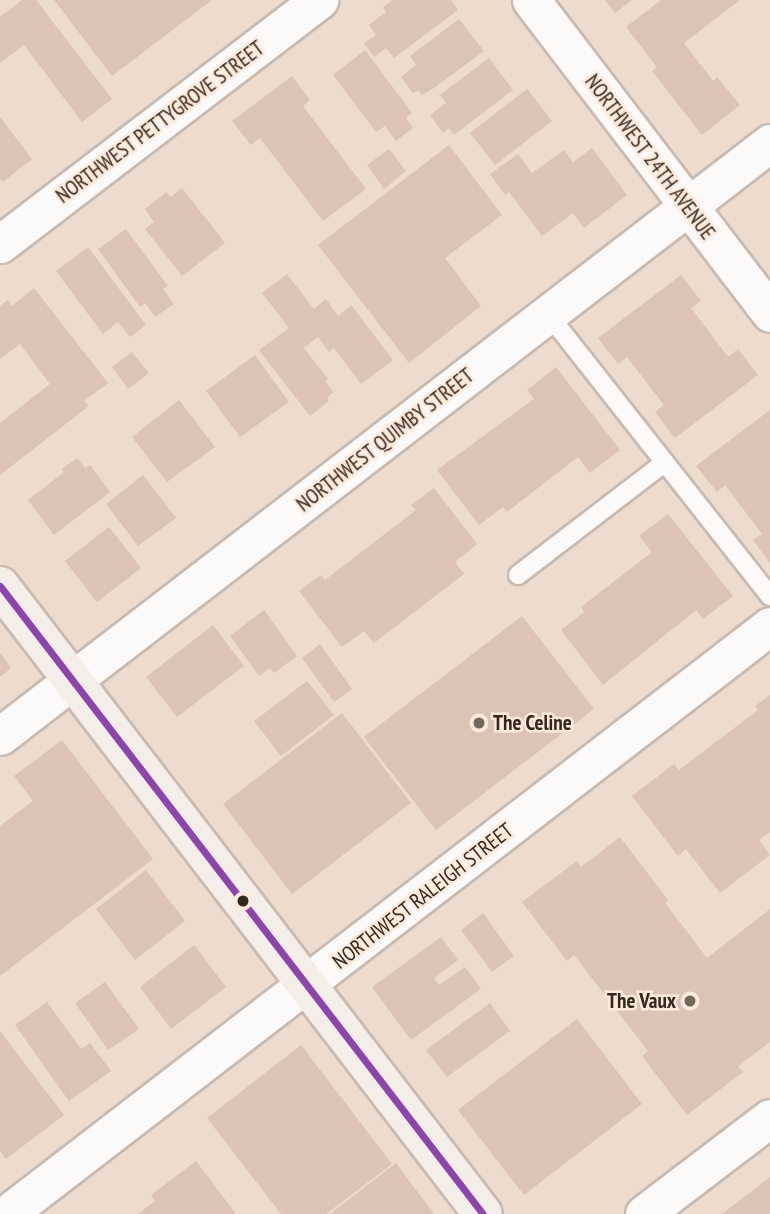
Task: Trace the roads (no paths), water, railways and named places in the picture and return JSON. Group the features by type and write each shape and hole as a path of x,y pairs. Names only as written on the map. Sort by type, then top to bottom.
{"main road":[{"path":"0,586 483,1214"}],"street":[{"name":"NORTHWEST PETTYGROVE STREET","path":"0,244 319,0"},
{"name":"NORTHWEST 24TH AVENUE","path":"531,0 770,313"},
{"name":"NORTHWEST QUIMBY STREET","path":"0,736 770,143"},
{"name":"NORTHWEST RALEIGH STREET","path":"7,1214 770,626"},
{"path":"644,1214 770,1118"}],"lane":[{"path":"548,314 770,596"},
{"path":"518,575 665,462"}],"place":[{"name":"The Celine","path":"479,723"},
{"name":"The Vaux","path":"690,1001"}]}
